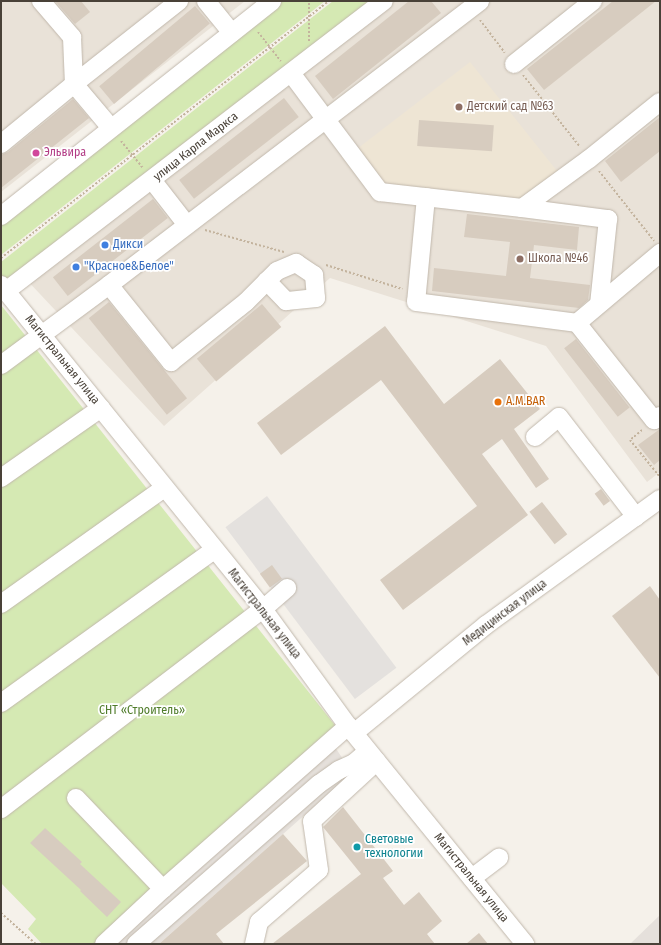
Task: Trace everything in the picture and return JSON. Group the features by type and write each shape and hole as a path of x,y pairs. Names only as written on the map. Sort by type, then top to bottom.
{"street":[{"path":"41,1 72,37 74,84 111,128"},
{"path":"1,144 179,1"},
{"path":"206,1 232,33"},
{"path":"1,216 272,1"},
{"name":"улица Карла Маркса","path":"4,288 152,180 384,1"},
{"path":"514,64 593,1"},
{"path":"1,364 109,285 475,5"},
{"path":"291,73 380,192 608,219 599,304"},
{"path":"522,208 589,159 660,102"},
{"path":"152,180 187,225"},
{"path":"426,197 416,302 577,324 657,418"},
{"path":"577,324 658,247"},
{"path":"109,285 171,362 246,302 267,282"},
{"name":"Магистральная улица","path":"4,288 263,609 351,730 525,944"},
{"path":"1,478 101,408"},
{"path":"534,437 559,417 636,517"},
{"path":"1,604 164,488"},
{"name":"Медицинская улица","path":"104,944 163,889 351,730 486,625 660,499"},
{"path":"1,703 214,550"},
{"path":"1,809 263,609 286,588"},
{"path":"136,944 319,784 339,770 372,756"},
{"path":"254,944 259,922 319,870 312,821 372,756"},
{"path":"76,798 163,889"},
{"path":"472,878 499,858"}],"path":[{"path":"308,60 309,1"},
{"path":"1,258 329,1"},
{"path":"475,5 514,64 658,247"},
{"path":"248,20 291,73"},
{"path":"111,128 152,180"},
{"path":"657,418 630,440 660,477"},
{"path":"1,913 36,944"}],"shaded area":[{"path":"1,1 245,1 1,192"},
{"path":"367,1 660,1 660,472 647,482 546,346 330,278 164,426 24,277"},
{"name":"Детский сад №63","path":"470,62 557,171 520,201 381,188 353,152"},
{"path":"267,496 396,668 355,699 225,527"},
{"path":"333,744 352,773 159,944 109,944"},
{"path":"660,915 660,944 630,944"}],"green space":[{"path":"278,1 325,1 1,255 1,219"},
{"path":"333,1 375,1 7,290 1,282 1,262"},
{"name":"СНТ «Строитель»","path":"1,305 338,729 98,944 42,944 28,929 36,919 1,883"}],"building":[{"path":"55,1 81,1 90,12 75,24"},
{"path":"409,1 431,1 441,13 333,99 315,76"},
{"path":"613,1 656,1 544,90 527,69"},
{"path":"195,6 210,24 114,104 99,86"},
{"path":"284,98 299,117 194,199 179,180"},
{"path":"73,99 89,118 1,188 1,155 8,152"},
{"path":"660,117 660,151 621,182 605,161"},
{"path":"419,120 494,125 492,151 417,146"},
{"path":"153,199 168,218 68,296 53,277"},
{"name":"Школа №46","path":"467,214 579,227 577,250 534,245 530,278 590,285 588,300 579,308 432,291 434,268 506,276 510,242 464,237"},
{"path":"109,302 187,398 167,415 89,318"},
{"path":"262,304 281,327 216,382 197,359"},
{"path":"385,326 444,404 500,359 540,409 514,429 549,479 536,488 502,439 482,454 528,515 403,610 380,580 477,506 381,380 281,455 257,423"},
{"path":"576,339 630,408 618,417 564,348"},
{"path":"660,429 660,460 654,465 638,445"},
{"path":"601,489 610,501 604,506 595,494"},
{"path":"542,502 567,534 555,544 529,512"},
{"path":"272,565 282,579 270,588 260,574"},
{"path":"650,586 660,600 660,678 612,616"},
{"path":"343,807 393,871 383,878 404,905 419,892 442,921 427,934 435,944 272,944 361,874 323,827"},
{"path":"45,828 82,862 80,864 121,902 107,917 80,891 81,890 30,843"},
{"path":"283,834 307,861 216,934 224,944 159,944"},
{"path":"479,933 488,944 466,944"}],"place":[{"name":"Детский сад №63","path":"459,107"},
{"name":"Эльвира","path":"36,153"},
{"name":"Дикси","path":"105,245"},
{"name":"Школа №46","path":"520,259"},
{"name":"\"Красное&Белое\"","path":"76,267"},
{"name":"А.М.BAR","path":"498,402"},
{"name":"Световые технологии","path":"357,847"}]}
